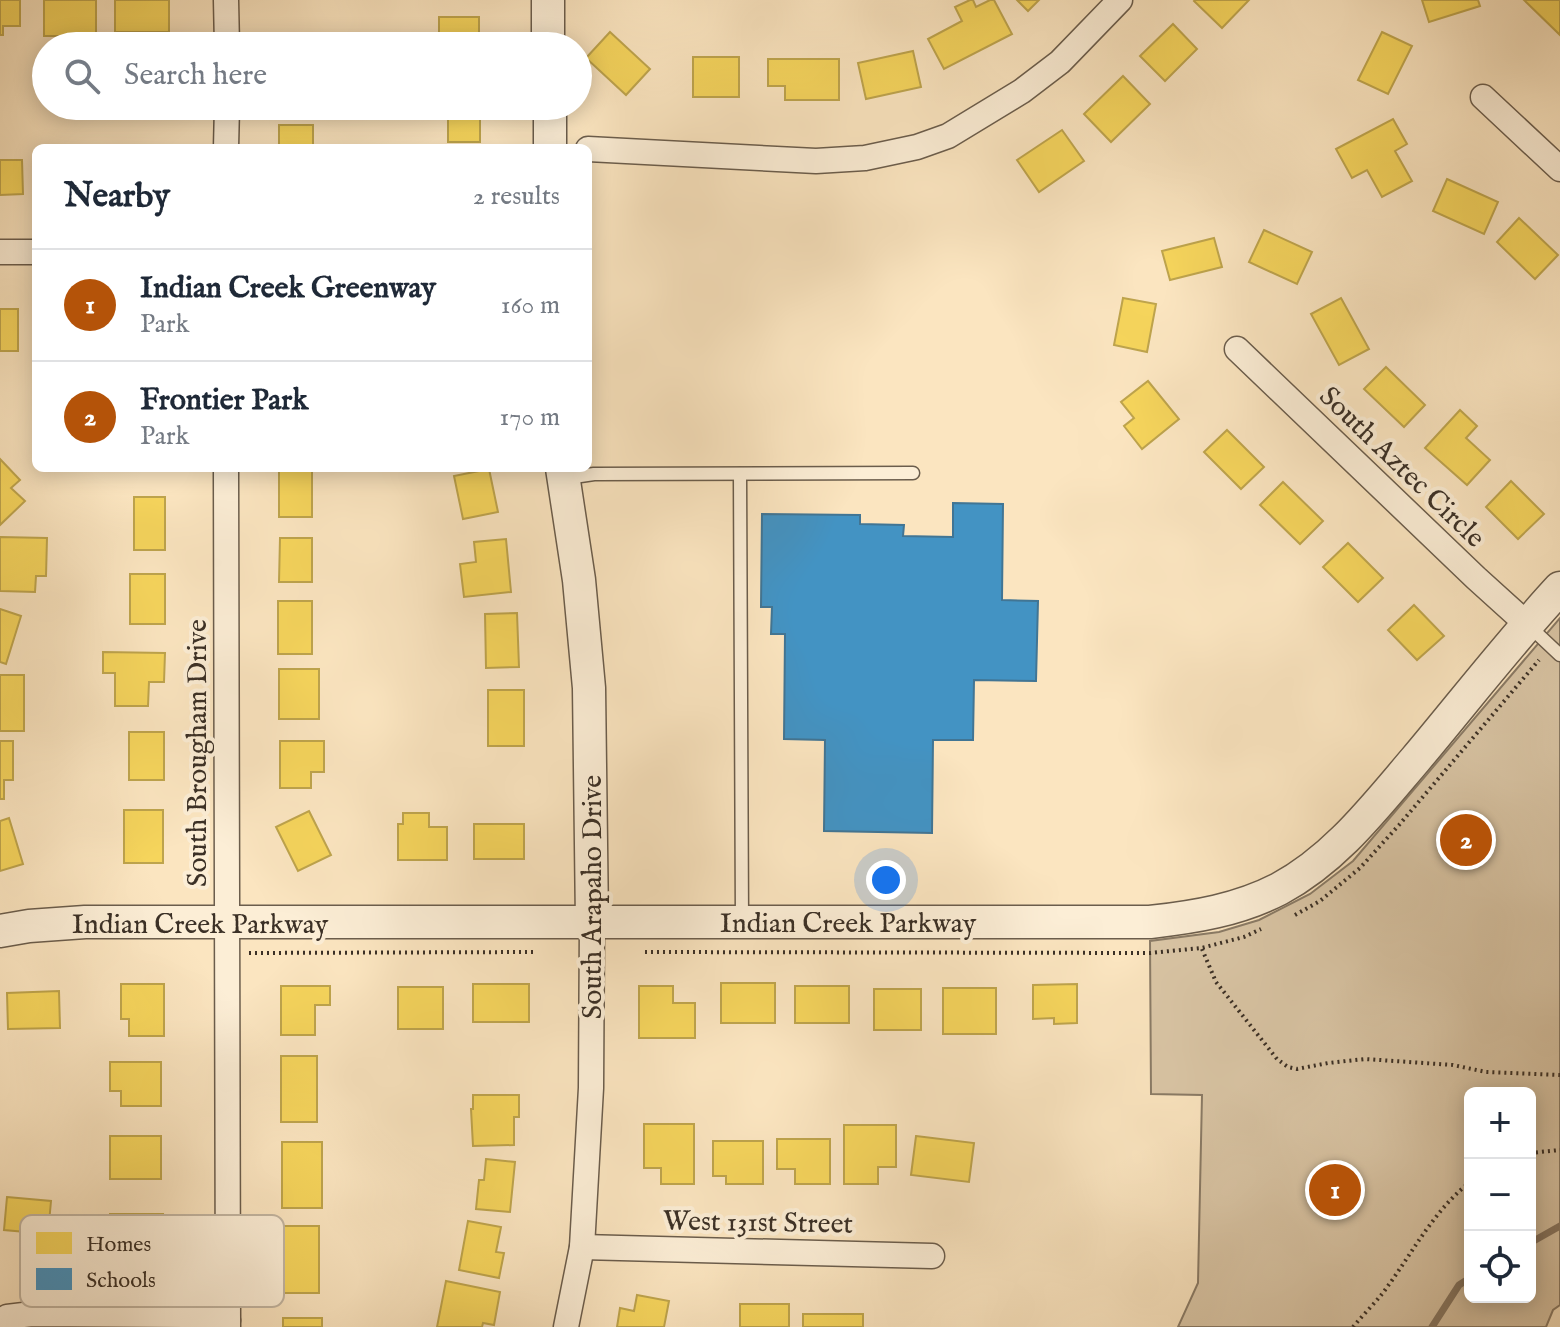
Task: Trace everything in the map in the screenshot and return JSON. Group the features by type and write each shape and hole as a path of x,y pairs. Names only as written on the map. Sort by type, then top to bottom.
{"street":[{"path":"226,0 227,32"},
{"path":"548,0 548,32"},
{"path":"592,148 816,161 865,158 917,147 948,136 1022,91 1060,62 1120,0"},
{"path":"1483,97 1560,169"},
{"path":"226,144 227,120"},
{"path":"550,129 578,144"},
{"path":"0,252 32,252"},
{"name":"South Aztec Circle","path":"1237,349 1528,625"},
{"name":"South Brougham Drive","path":"226,472 227,1215"},
{"name":"South Arapaho Drive","path":"563,473 579,580 589,688 592,922 591,1088 582,1247 566,1327"},
{"name":"Indian Creek Parkway","path":"0,931 85,922 1150,922 1194,918 1266,895 1322,860 1361,824 1560,588"},
{"name":"West 131st Street","path":"582,1247 932,1256"},
{"path":"7,1317 32,1314 185,1315 228,1323"}],"lane":[{"path":"563,473 913,473"},
{"path":"740,474 742,922"},
{"path":"1528,625 1560,655"}],"path":[{"path":"1194,918 1201,948 1216,982 1277,1059 1288,1067 1297,1069 1365,1059 1392,1059 1453,1065 1486,1072 1560,1075"},
{"path":"1536,1152 1560,1150"},
{"path":"1353,1327 1382,1294 1436,1215 1464,1187"}],"shaded area":[{"path":"1560,618 1560,1305 1553,1310 1546,1327 1178,1327 1198,1283 1202,1095 1151,1094 1150,941 1219,932 1259,920 1310,894 1353,861"}],"building: Homes":[{"path":"0,0 20,0 20,26 3,26 3,35 0,35"},
{"path":"44,0 96,0 96,32 44,32"},
{"path":"115,0 169,0 169,32 115,32"},
{"path":"970,0 976,7 994,0 1012,34 944,69 928,39 962,21 955,7"},
{"path":"1017,0 1039,0 1028,11"},
{"path":"1195,0 1249,0 1222,28"},
{"path":"1422,0 1478,0 1480,6 1429,22"},
{"path":"1524,0 1560,0 1560,35"},
{"path":"439,17 479,17 479,32 439,32"},
{"path":"1173,24 1197,49 1165,81 1140,56"},
{"path":"610,32 650,69 626,95 592,64 592,52"},
{"path":"1382,32 1412,46 1388,94 1358,80"},
{"path":"913,51 921,87 866,99 858,63"},
{"path":"693,57 739,57 739,97 693,97"},
{"path":"768,59 839,59 839,100 785,100 785,86 768,86"},
{"path":"1123,76 1150,104 1111,142 1084,114"},
{"path":"1393,119 1407,144 1395,151 1412,181 1382,197 1367,170 1352,178 1336,149"},
{"path":"448,120 480,120 480,142 448,142"},
{"path":"279,125 313,125 313,144 279,144"},
{"path":"1062,130 1084,161 1039,192 1017,160"},
{"path":"0,160 22,160 23,194 0,195"},
{"path":"1447,179 1498,202 1484,234 1433,211"},
{"path":"1519,218 1558,255 1535,279 1497,242"},
{"path":"1264,230 1312,252 1297,284 1249,262"},
{"path":"1214,238 1222,267 1170,280 1162,251"},
{"path":"1123,298 1156,304 1147,352 1114,345"},
{"path":"1341,298 1369,349 1339,365 1311,314"},
{"path":"0,309 18,309 18,351 0,351"},
{"path":"1386,367 1425,405 1404,427 1364,389"},
{"path":"1148,381 1179,419 1142,449 1124,426 1134,418 1121,402"},
{"path":"1460,410 1477,426 1466,438 1490,460 1467,485 1425,448"},
{"path":"1227,430 1264,467 1241,489 1204,452"},
{"path":"0,459 20,480 11,488 25,501 0,525"},
{"path":"279,472 312,472 312,517 279,517"},
{"path":"490,472 498,512 463,519 454,476"},
{"path":"1511,481 1544,514 1518,539 1486,507"},
{"path":"1283,482 1323,521 1300,544 1260,505"},
{"path":"134,497 165,497 165,550 134,550"},
{"path":"0,537 47,538 46,576 36,576 35,592 0,591"},
{"path":"280,538 312,538 312,582 279,582"},
{"path":"506,539 511,592 464,597 460,564 476,562 474,542"},
{"path":"1348,543 1383,578 1358,602 1323,567"},
{"path":"130,574 165,574 165,624 130,624"},
{"path":"278,601 312,601 312,654 278,654"},
{"path":"1414,605 1444,636 1417,660 1388,630"},
{"path":"0,609 21,616 6,664 0,662"},
{"path":"517,613 519,667 486,668 485,614"},
{"path":"103,652 165,653 164,682 149,682 148,706 115,706 115,673 103,673"},
{"path":"279,669 319,669 319,719 279,719"},
{"path":"0,675 24,675 24,731 0,731"},
{"path":"488,690 524,690 524,746 488,746"},
{"path":"129,732 164,732 164,780 129,780"},
{"path":"0,741 13,741 13,780 4,780 4,799 0,799"},
{"path":"280,741 324,741 324,772 311,772 311,788 280,788"},
{"path":"124,810 163,810 163,863 124,863"},
{"path":"309,811 331,855 298,871 276,827"},
{"path":"403,813 429,813 429,827 447,827 447,860 398,860 398,824 403,824"},
{"path":"9,818 23,864 0,871 0,821"},
{"path":"474,824 524,824 524,859 474,859"},
{"path":"721,983 775,983 775,1023 721,1023"},
{"path":"121,984 164,984 164,1036 129,1036 129,1019 121,1019"},
{"path":"473,984 529,984 529,1022 473,1022"},
{"path":"1077,984 1077,1023 1054,1024 1054,1018 1033,1019 1033,985"},
{"path":"281,986 330,986 330,1005 315,1005 315,1035 281,1035"},
{"path":"639,986 673,986 673,1003 695,1003 695,1038 639,1038"},
{"path":"795,986 849,986 849,1023 795,1023"},
{"path":"398,987 443,987 443,1029 398,1029"},
{"path":"943,988 996,988 996,1034 943,1034"},
{"path":"874,989 921,989 921,1030 874,1030"},
{"path":"59,991 60,1028 8,1029 7,993"},
{"path":"281,1056 317,1056 317,1122 281,1122"},
{"path":"110,1062 161,1062 161,1106 121,1106 121,1091 110,1091"},
{"path":"473,1095 519,1095 519,1117 514,1117 514,1145 473,1146"},
{"path":"644,1124 694,1124 694,1184 661,1184 661,1168 644,1168"},
{"path":"844,1125 896,1125 896,1167 878,1167 878,1184 844,1184"},
{"path":"110,1136 161,1136 161,1179 110,1179"},
{"path":"916,1136 974,1143 969,1182 911,1175"},
{"path":"777,1139 830,1139 830,1184 795,1184 795,1169 777,1169"},
{"path":"713,1141 763,1141 763,1184 726,1184 726,1176 713,1176"},
{"path":"282,1142 322,1142 322,1208 282,1208"},
{"path":"486,1159 515,1162 510,1212 476,1209 479,1180 484,1180"},
{"path":"7,1197 51,1201 50,1215 20,1215 20,1231 4,1230"},
{"path":"110,1214 163,1214 163,1215"},
{"path":"468,1221 501,1227 496,1252 504,1253 499,1278 459,1270"},
{"path":"284,1226 319,1226 319,1293 284,1293"},
{"path":"446,1281 500,1292 494,1325 437,1327"},
{"path":"637,1295 669,1301 664,1327 617,1327 620,1308 634,1311"},
{"path":"740,1304 789,1304 789,1327 740,1327"},
{"path":"803,1314 863,1314 863,1327 803,1327"},
{"path":"283,1318 322,1318 322,1327 283,1327"}],"building: Schools":[{"path":"953,503 1003,504 1002,600 1038,601 1036,681 974,680 973,740 933,740 932,833 824,831 825,740 784,739 785,634 771,634 772,607 761,607 762,514 860,515 860,524 904,525 903,536 953,537"}],"waterway":[{"path":"1536,1240 1560,1226"},
{"path":"1432,1327 1464,1282"}],"place":[{"name":"Frontier Park","path":"1466,840"},
{"name":"Indian Creek Greenway","path":"1335,1190"}]}
